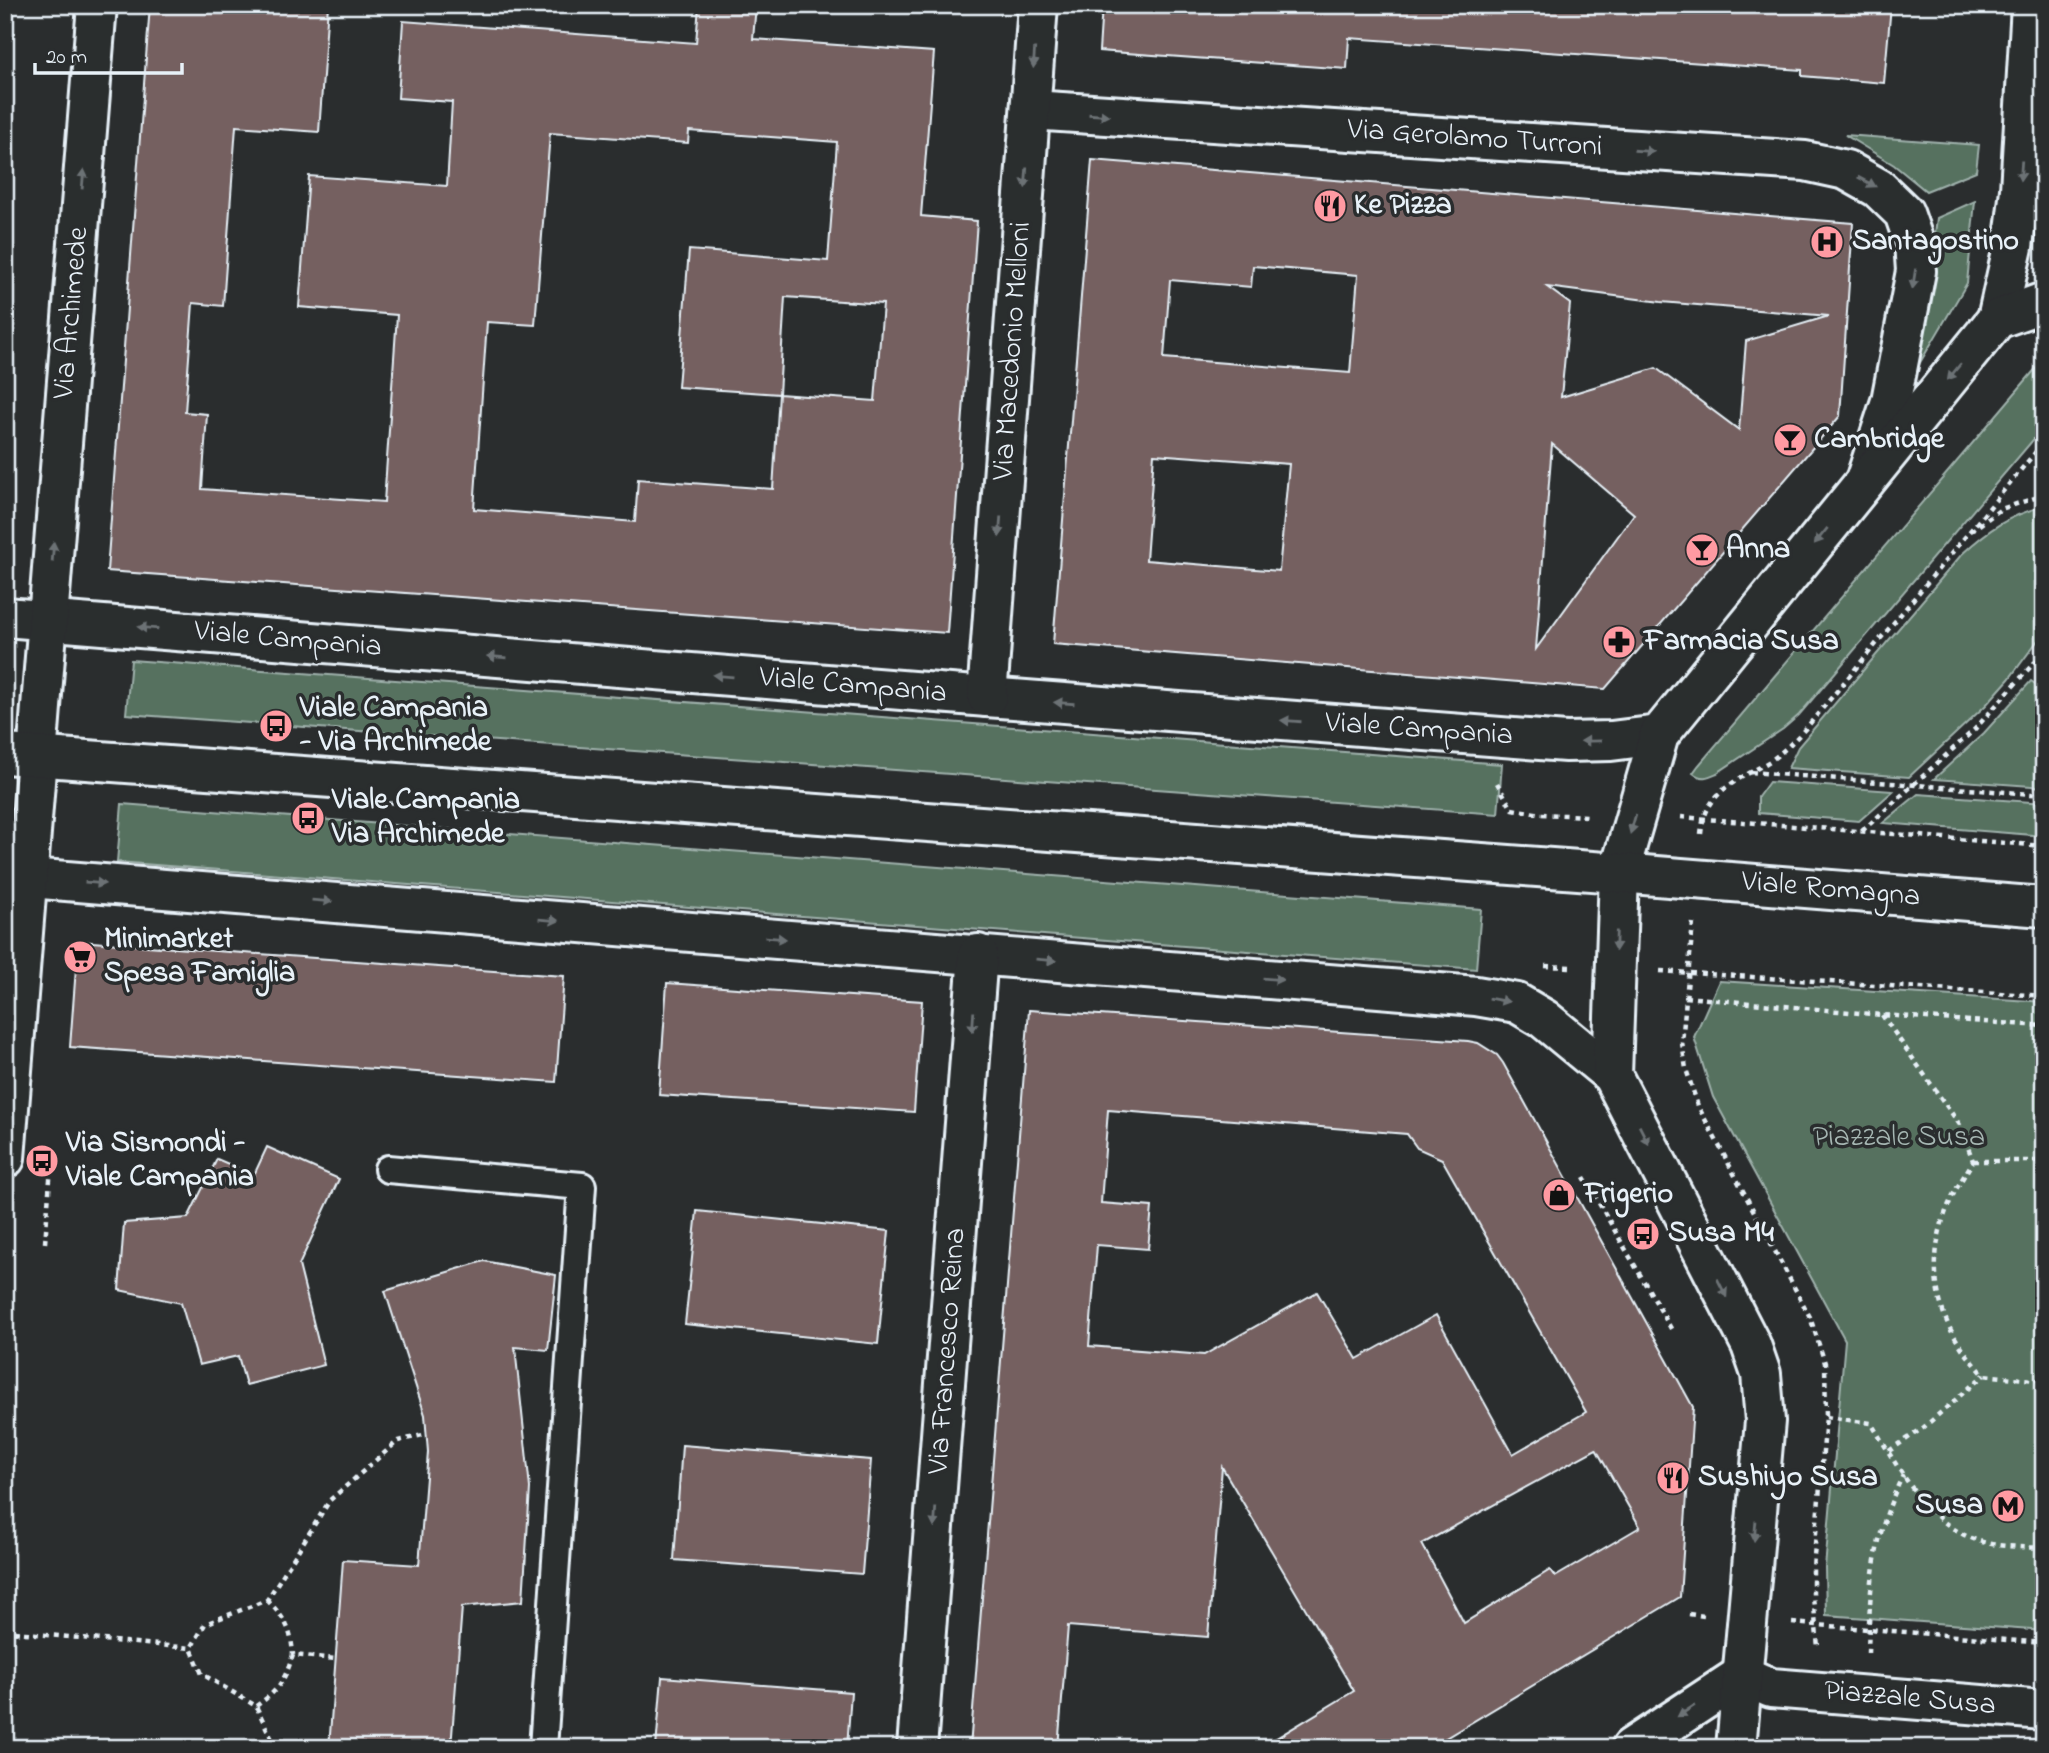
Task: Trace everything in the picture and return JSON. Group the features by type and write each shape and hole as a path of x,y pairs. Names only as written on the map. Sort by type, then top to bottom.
{"street":[{"name":"Via Archimede","path":"47,620 97,5"},
{"name":"Via Macedonio Melloni","path":"987,697 1038,5"},
{"path":"1612,1075 1619,873 1659,735 1997,319 2013,247 2018,202 2031,5"},
{"name":"Via Gerolamo Turroni","path":"1031,110 1805,161 1846,170 1878,188 1904,213 1914,242 1916,271 1891,401 1864,483"},
{"path":"1997,319 2044,302"},
{"name":"Viale Campania","path":"5,617 1566,741 1611,741 1659,735"},
{"path":"5,1158 21,755 47,620"},
{"path":"21,755 1619,873"},
{"name":"Viale Romagna","path":"1619,873 2044,907"},
{"path":"16,877 978,954 1476,996 1517,1003 1544,1019 1612,1075 1751,1345 1761,1374 1765,1421 1736,1748"},
{"name":"Via Francesco Reina","path":"917,1748 978,954"},
{"path":"1631,1748 1742,1675"},
{"name":"Piazzale Susa","path":"1742,1675 1771,1688 2044,1710"}],"lane":[{"path":"388,1169 582,1186 543,1748"}],"path":[{"path":"2044,442 1807,727 1788,747 1720,792 1711,802 1703,819 2044,846"},
{"path":"1955,546 1985,519 2001,509 2044,495"},
{"path":"1861,832 1974,730 2034,663 2044,658"},
{"path":"1750,772 2044,795"},
{"path":"1687,973 2044,996"},
{"path":"1685,997 2044,1026"},
{"path":"1882,1015 1960,1125 1973,1161 1949,1204 1938,1239 1935,1285 1944,1313 1959,1343 1984,1375"},
{"path":"1973,1161 2044,1161"},
{"path":"1584,1177 1673,1332"},
{"path":"1889,1451 1923,1427 1984,1375 2044,1381"},
{"path":"1826,1417 1871,1423 1922,1501 1962,1533 1993,1544 2044,1548"},
{"path":"191,1648 205,1624 267,1600 330,1500 398,1441 427,1434"},
{"path":"1867,1661 1869,1599 1874,1557 1886,1516 1903,1475"},
{"path":"256,1706 274,1693 293,1656 291,1633 267,1600"},
{"path":"1781,1622 2044,1643"},
{"path":"14,1632 191,1648"},
{"path":"191,1648 202,1674 256,1706 276,1748"},
{"path":"293,1656 336,1659"}],"green space":[{"path":"1845,135 1979,145 1976,171 1926,191 1894,165"},
{"path":"1975,201 1967,283 1918,366 1937,218"},
{"path":"2044,359 2044,427 1799,715 1783,729 1717,773 1702,777 1693,773 1698,766"},
{"path":"2044,506 2044,632 1986,705 1909,777 1788,768 1798,747 1962,554 2000,524"},
{"path":"131,660 1502,764 1498,814 126,714"},
{"path":"2031,681 2044,690 2044,787 1934,779 1984,733"},
{"path":"1769,782 1893,791 1859,821 1758,813 1758,797"},
{"path":"1918,794 2044,803 2044,836 1883,823"},
{"path":"122,804 1481,909 1476,969 117,862"},
{"name":"Piazzale Susa","path":"1719,981 2044,1002 2044,1631 1826,1615 1825,1568 1845,1340 1713,1097 1694,1037"}],"building":[{"path":"150,5 328,5 319,132 236,126 223,306 193,303 185,412 207,414 202,489 384,502 397,315 299,307 309,176 447,186 452,102 398,98 403,21 696,43 699,5 756,5 753,39 934,52 921,216 977,221 947,633 107,571","holes":["689,131 837,142 828,261 689,250 678,387 779,394 773,489 638,479 635,522 474,509 487,322 535,325 550,133 688,143","785,297 883,304 875,401 779,394"]},
{"path":"1102,5 1891,5 1884,83 1802,76 1802,70 1349,38 1347,69 1099,51"},
{"path":"1092,160 1853,223 1840,416 1605,689 1053,644","holes":["1253,266 1358,275 1350,373 1164,358 1170,280 1251,287","1547,287 1661,302 1829,316 1746,341 1739,430 1656,368 1561,397 1570,304","1552,444 1634,514 1536,649","1154,454 1289,464 1279,571 1146,560"]},
{"path":"78,941 564,976 556,1082 70,1047"},
{"path":"667,983 922,1001 914,1112 659,1095"},
{"path":"1029,1010 1468,1041 1478,1043 1497,1055 1693,1407 1680,1597 1429,1748 1260,1748 1354,1691 1222,1467 1208,1637 1068,1626 1058,1748 970,1748","holes":["1108,1110 1407,1134 1417,1148 1442,1159 1586,1412 1513,1454 1436,1315 1357,1359 1317,1292 1204,1355 1089,1346 1097,1245 1148,1249 1152,1207 1101,1203","1596,1449 1640,1527 1555,1577 1550,1570 1464,1623 1422,1544"]},
{"path":"267,1147 339,1179 299,1265 324,1365 246,1385 238,1356 199,1365 181,1303 119,1290 124,1223 188,1218 217,1159 254,1175"},
{"path":"697,1211 889,1231 878,1344 685,1324"},
{"path":"484,1261 556,1275 548,1350 515,1347 530,1488 523,1601 462,1607 451,1748 329,1748 343,1560 419,1565 428,1452 425,1415 385,1291"},
{"path":"682,1445 871,1460 862,1574 674,1560"},
{"path":"662,1677 851,1692 847,1748 656,1748"}],"place":[{"name":"Ke Pizza","path":"1330,206"},
{"name":"Santagostino","path":"1827,242"},
{"name":"Cambridge","path":"1790,440"},
{"name":"Anna","path":"1702,550"},
{"name":"Farmacia Susa","path":"1619,642"},
{"name":"Viale Campania - Via Archimede","path":"276,726"},
{"name":"Viale Campania Via Archimede","path":"308,818"},
{"name":"Minimarket Spesa Famiglia","path":"80,957"},
{"name":"Via Sismondi - Viale Campania","path":"42,1161"},
{"name":"Frigerio","path":"1559,1195"},
{"name":"Susa M4","path":"1643,1234"},
{"name":"Sushiyo Susa","path":"1673,1478"},
{"name":"Susa","path":"2008,1506"}]}
